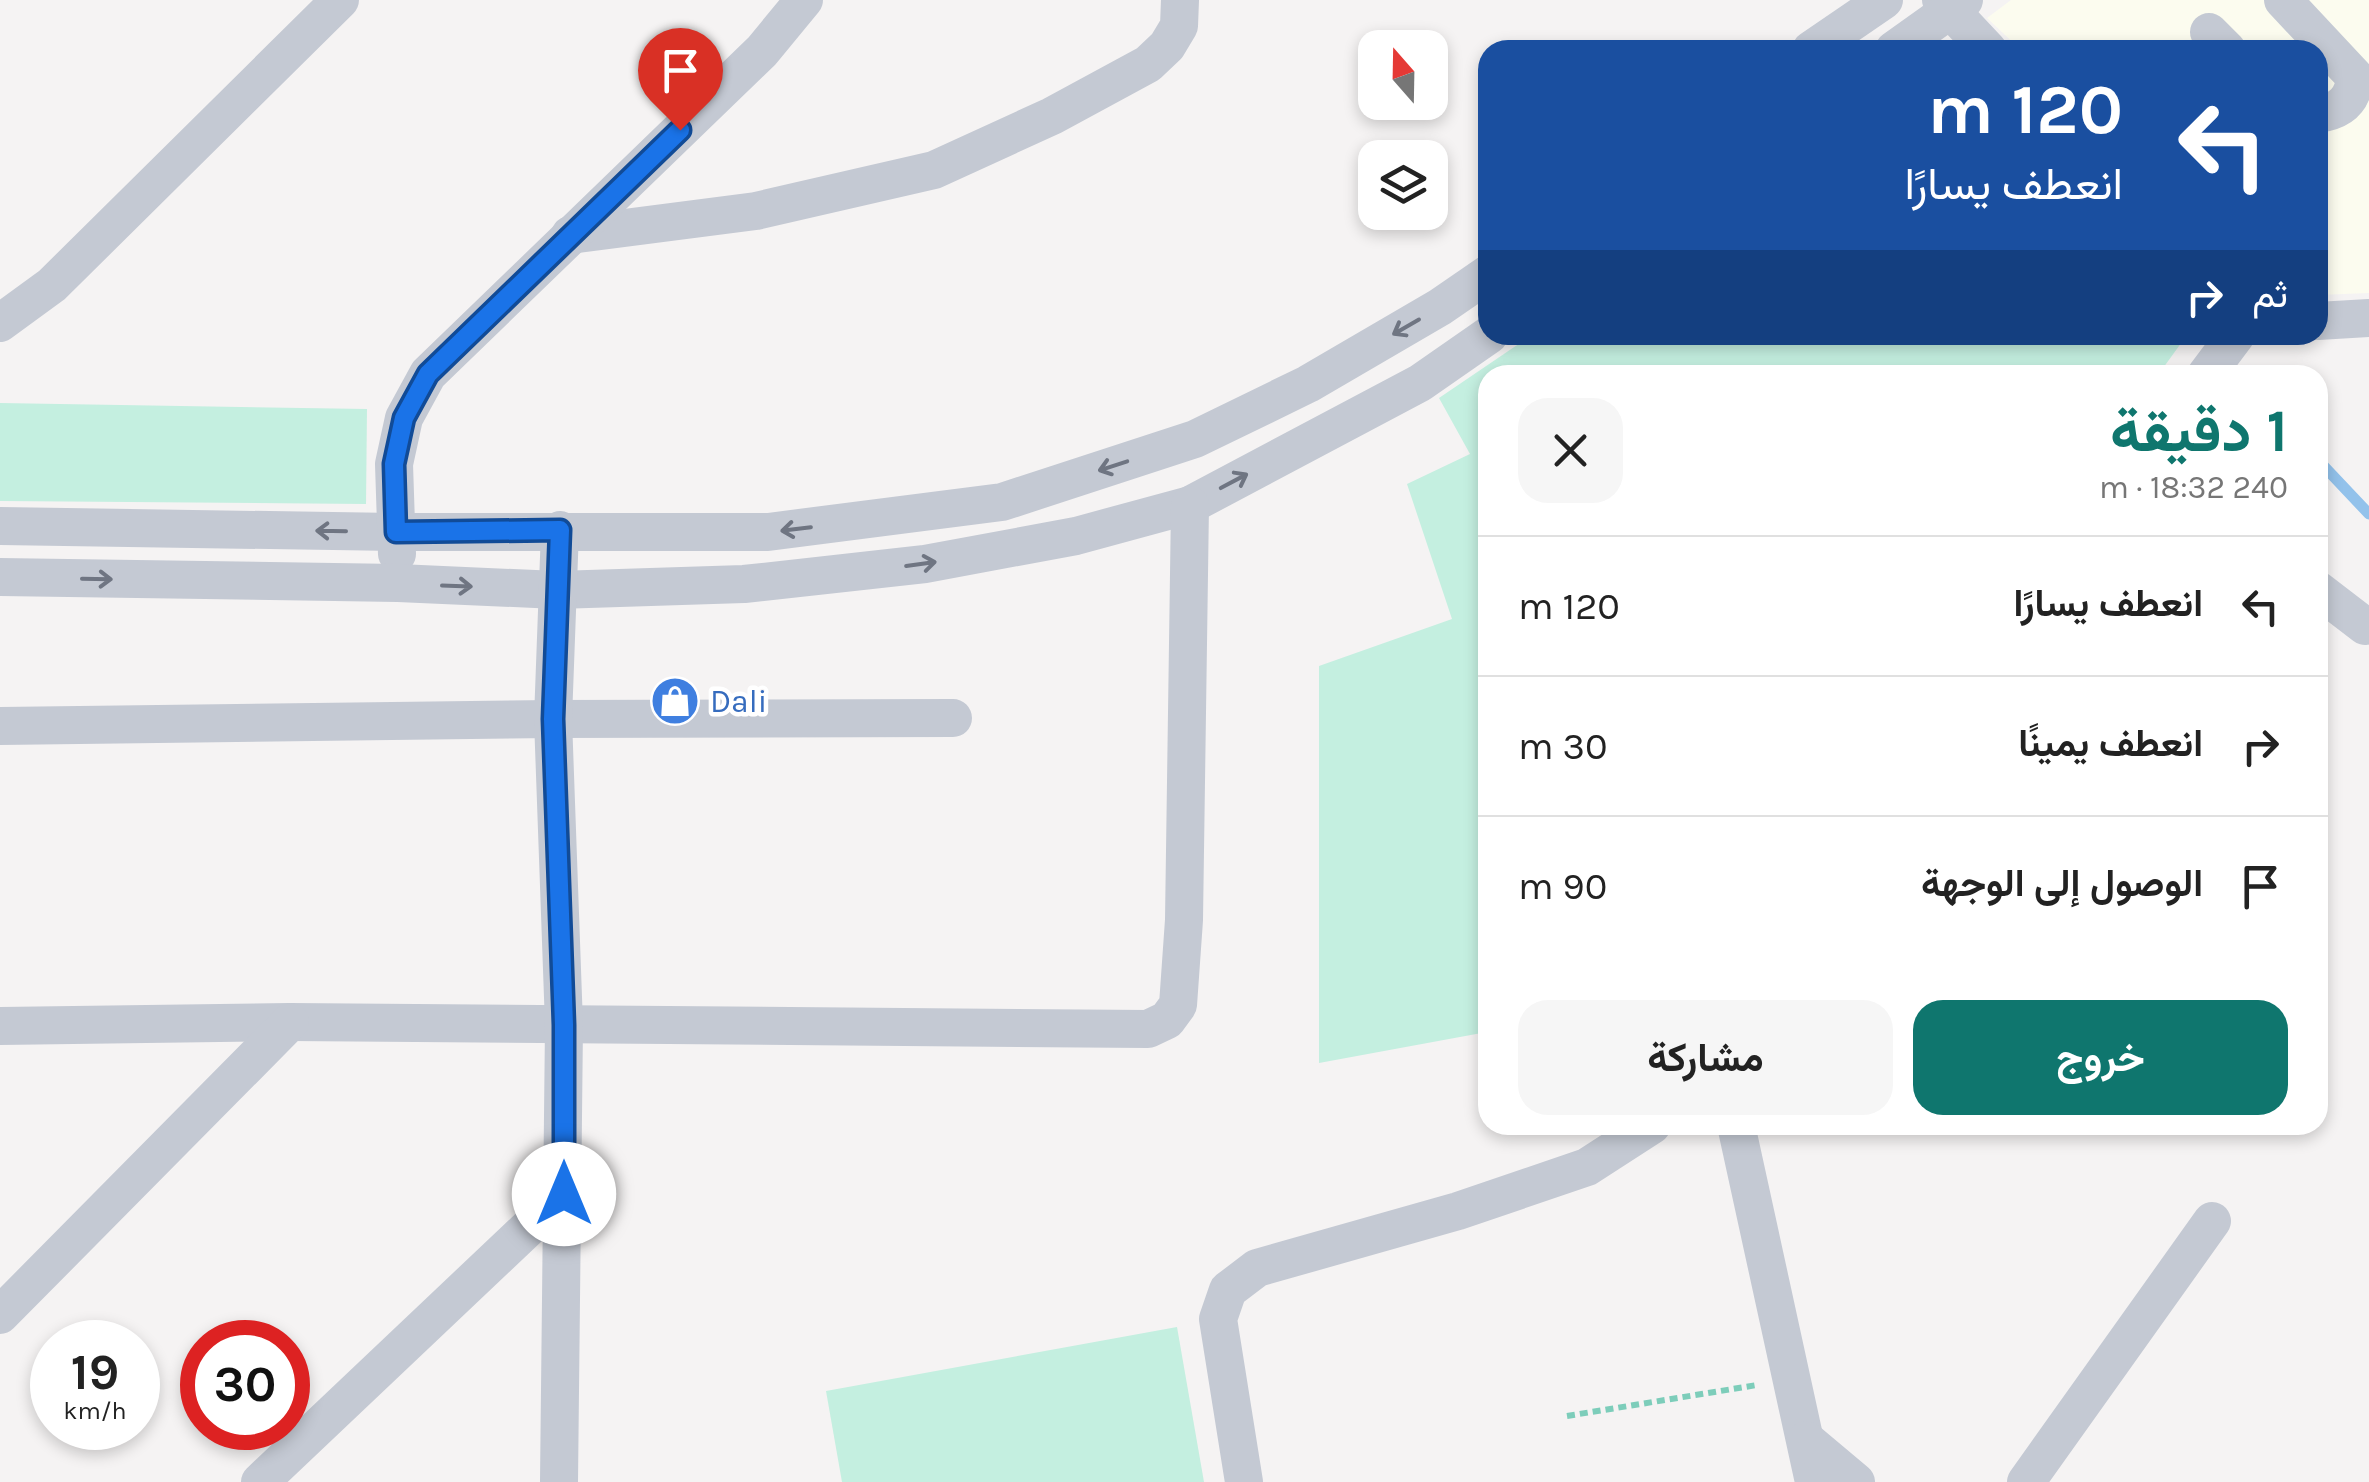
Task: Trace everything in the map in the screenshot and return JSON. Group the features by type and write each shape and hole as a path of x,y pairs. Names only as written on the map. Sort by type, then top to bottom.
{"street":[{"path":"0,323 52,285 340,0"},
{"path":"398,583 394,464 404,418 428,374 762,51 804,0"},
{"path":"570,235 756,211 934,170 1052,116 1148,64 1180,26 1180,0"},
{"path":"1826,40 1884,0"},
{"path":"2282,0 2319,40"},
{"path":"1907,40 1952,4 1980,40"},
{"path":"2328,49 2354,77 2354,93 2337,111 2328,112"},
{"path":"0,526 768,532 1002,502 1195,439 1308,384 1478,281"},
{"path":"2328,320 2369,318"},
{"path":"0,577 398,583 558,590 744,584 925,564 1076,536 1190,505 1420,383 1478,342"},
{"path":"0,1026 290,1022 1148,1029 1166,1020 1178,1005 1184,920 1190,505"},
{"path":"559,1482 564,1025 553,719 560,530"},
{"path":"2328,598 2365,626"},
{"path":"0,726 953,718"},
{"path":"0,1315 290,1022"},
{"path":"1244,1482 1218,1319 1228,1290 1257,1268 1458,1211 1586,1167 1636,1135"},
{"path":"1738,1135 1814,1482"},
{"path":"260,1482 564,1194"},
{"path":"2026,1482 2212,1222"},
{"path":"1806,1440 1856,1482"}],"path":[{"path":"1567,1416 1793,1380"}],"shaded area":[{"path":"2011,0 2369,0 2369,293 2328,295 2328,40 2010,40 1987,18"}],"green space":[{"path":"1517,345 2180,345 2165,365 1488,365"},
{"path":"1478,372 1478,1034 1319,1063 1319,666 1452,619 1407,484 1470,454 1439,398"},
{"path":"0,403 367,409 366,504 0,501"},
{"path":"1177,1327 1204,1482 842,1482 826,1391"}],"waterway":[{"path":"2328,471 2369,514"}],"place":[{"name":"Dali","path":"675,701"}],"route":[{"path":"564,1194 564,1025 553,719 560,530 396,532 394,464 404,418 428,374 680,130"}]}
